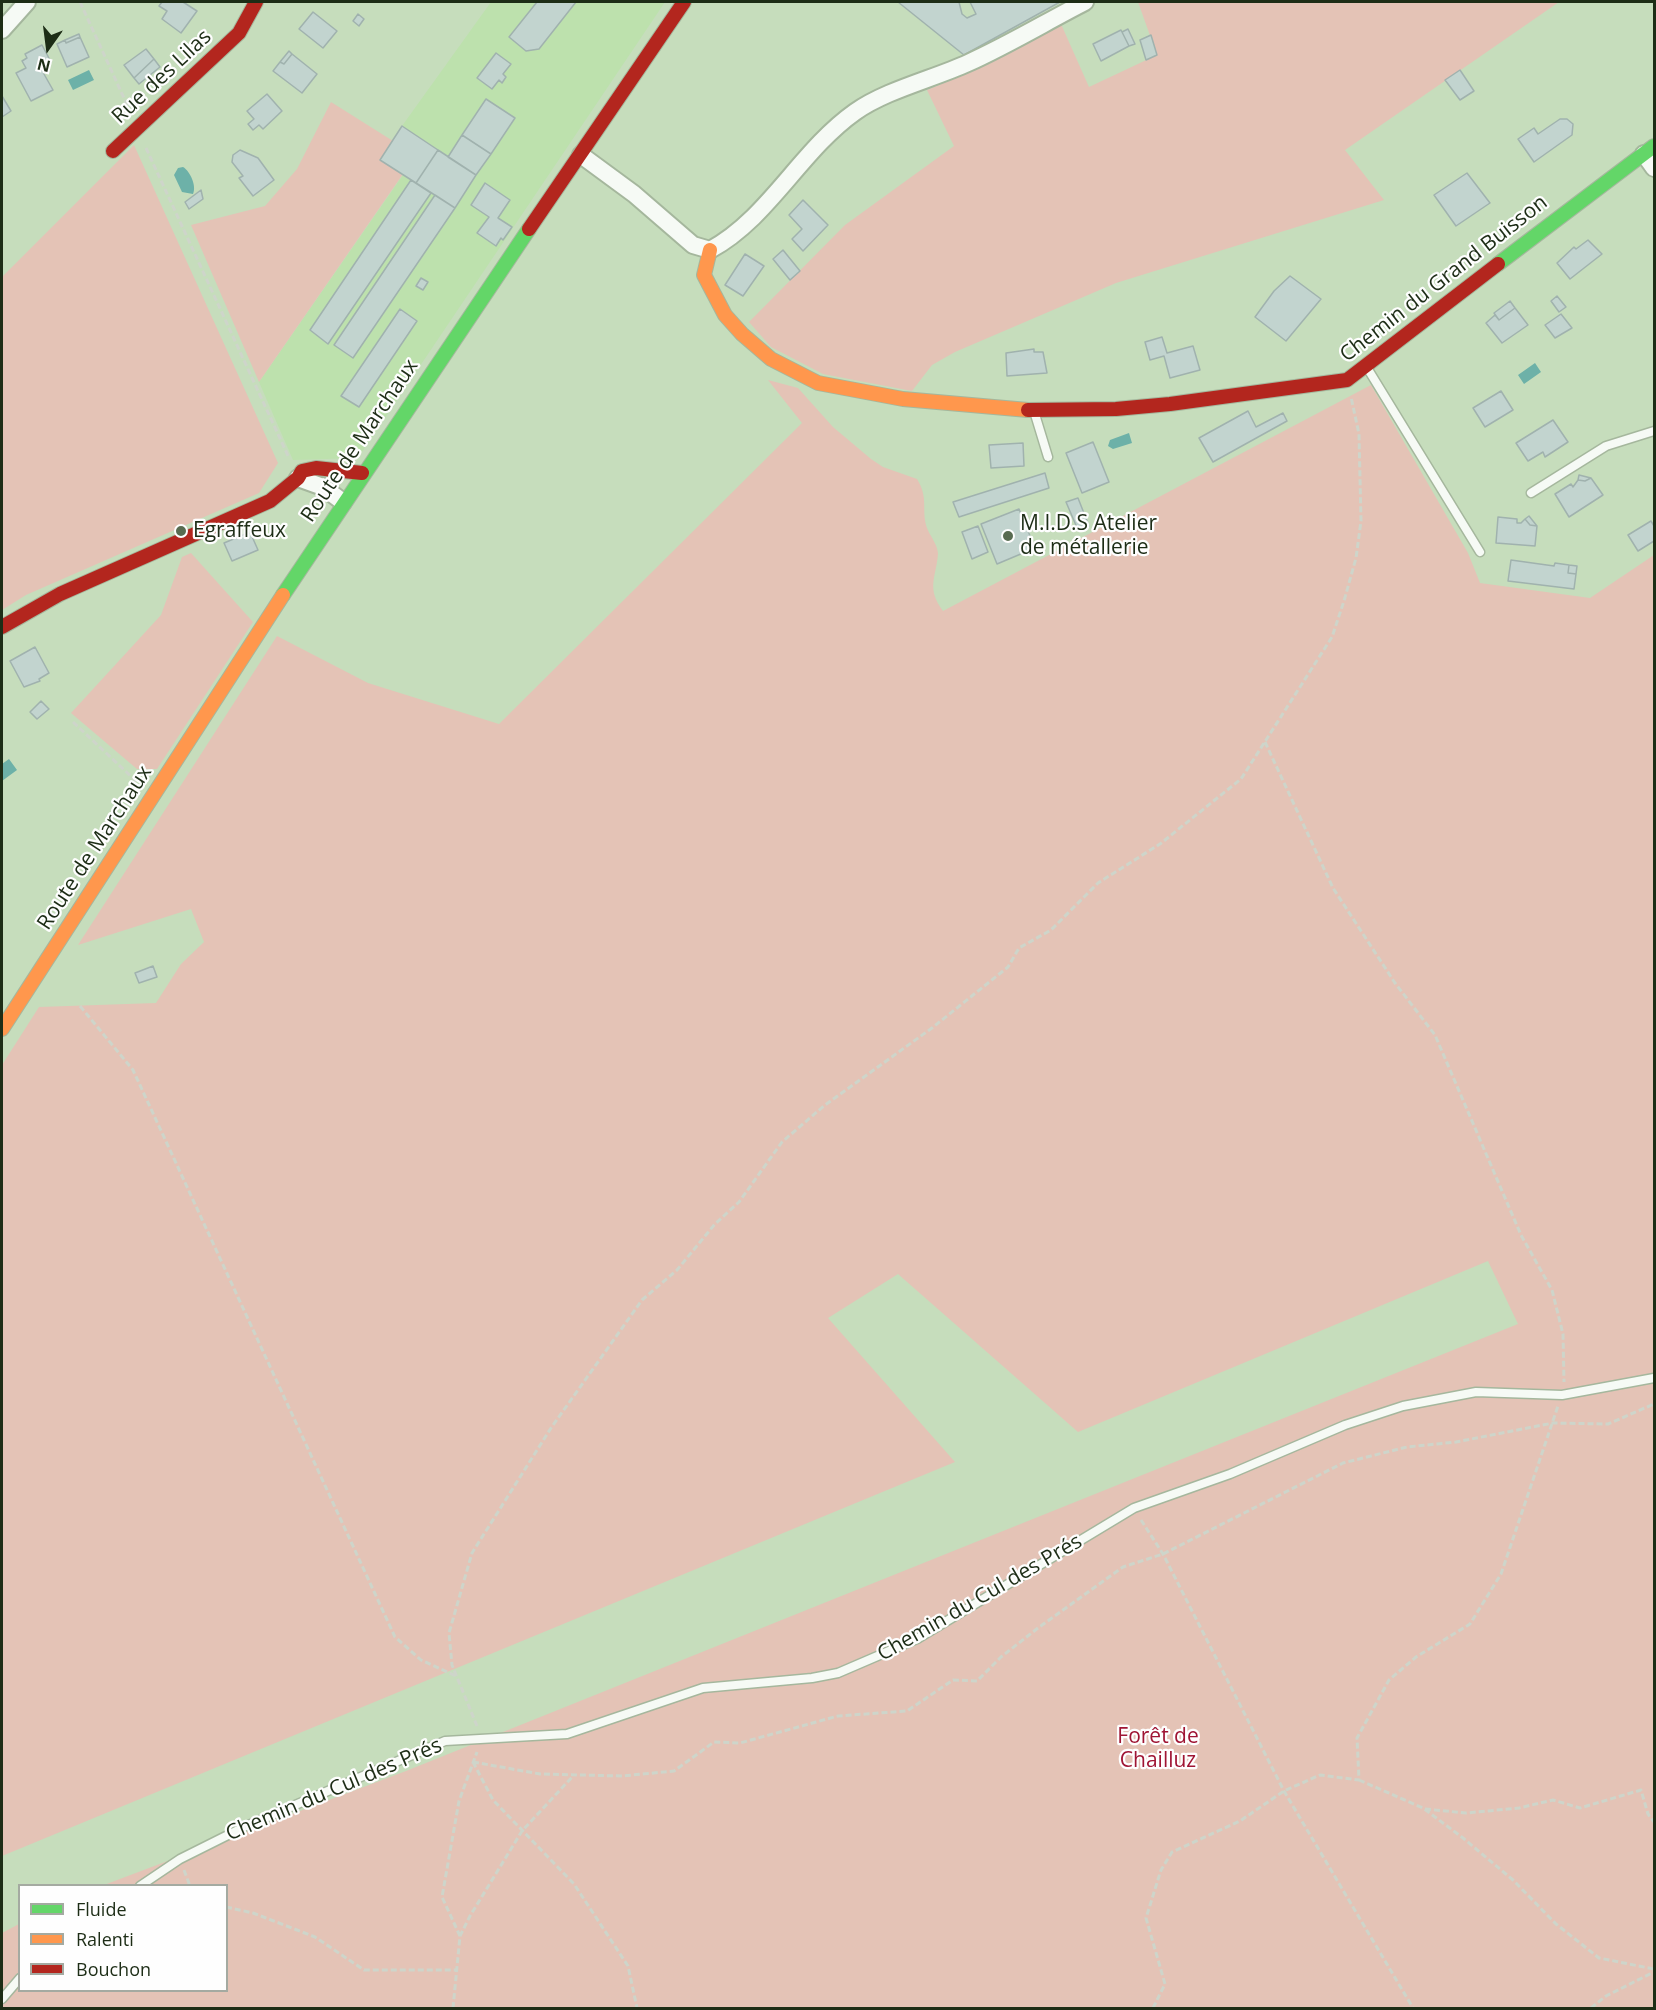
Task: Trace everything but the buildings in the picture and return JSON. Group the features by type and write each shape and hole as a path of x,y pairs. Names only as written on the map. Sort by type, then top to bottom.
{"street":[{"path":"2,30 27,2"},
{"name":"Rue des Lilas","path":"113,151 239,33 256,2"},
{"name":"Route de Marchaux","path":"2,1029 362,473 684,2"},
{"path":"581,155 634,194 693,245 710,250 729,240 749,222 822,140 856,111 968,63 1085,2"},
{"path":"1649,150 1654,168"},
{"name":"Chemin du Grand Buisson","path":"710,250 704,269 706,283 725,315 742,334 771,358 818,383 903,399 1034,411 1116,409 1170,404 1347,380 1461,290 1649,150"},
{"path":"2,627 60,594 270,501 298,478 302,471 316,468 362,473"},
{"path":"298,478 323,487 343,502"}],"lane":[{"path":"1366,366 1480,552"},
{"path":"1034,411 1048,458"},
{"path":"1531,493 1606,446 1654,431"},
{"name":"Chemin du Cul des Prés","path":"143,1884 180,1859 246,1826 445,1741 482,1737 567,1734 703,1688 812,1678 838,1673 917,1639 1134,1508 1230,1474 1345,1425 1403,1406 1476,1392 1562,1395 1654,1378"},
{"path":"2,1999 18,1980"}],"path":[{"path":"80,2 298,478"},
{"path":"460,1936 442,1897 459,1801 482,1737 452,1665 449,1633 472,1553 551,1428 642,1300 677,1270 715,1224 739,1202 782,1142 825,1105 932,1028 1008,967 1019,948 1051,930 1098,883 1160,844 1241,779 1332,638 1356,558 1361,521 1359,434 1347,380"},
{"path":"73,722 153,797"},
{"path":"1265,742 1333,888 1395,982 1435,1035 1521,1235 1552,1290 1563,1334 1562,1395"},
{"path":"80,1006 133,1070 395,1637 421,1660 456,1676"},
{"path":"473,1762 540,1774 622,1776 674,1771 714,1742 740,1743 838,1716 907,1712 953,1680 978,1682 1001,1657 1123,1567 1163,1554 1343,1463 1407,1447 1456,1442 1553,1423 1608,1424 1654,1404"},
{"path":"1359,1780 1358,1738 1389,1680 1416,1657 1470,1624 1501,1574 1553,1423"},
{"path":"1134,1508 1163,1554 1284,1791 1413,2008"},
{"path":"473,1762 493,1800 574,1884 628,1966 637,2008"},
{"path":"453,2008 460,1936 498,1867 522,1831 574,1775"},
{"path":"1153,2008 1165,1983 1146,1918 1161,1870 1172,1852 1240,1821 1284,1791 1320,1775 1359,1780 1423,1808 1513,1880 1556,1924 1599,1958 1654,1970"},
{"path":"1423,1808 1466,1813 1519,1808 1553,1800 1580,1808 1641,1791 1648,1814 1654,1822"},
{"path":"228,1907 253,1913 315,1937 364,1970 458,1970"},
{"path":"1591,2008 1606,1996 1654,1970"}],"shaded area":[{"path":"491,2 665,2 358,458 293,460 259,382 403,175 402,126"}],"green space":[{"path":"1138,2 1559,2 1345,150 1384,200 1116,283 955,352 932,365 912,391 823,374 771,347 749,322 845,225 954,146 927,90 979,68 1061,24 1089,87 1157,55"},
{"path":"331,102 393,141 403,174 259,382 191,225 265,206 297,169"},
{"path":"134,145 278,463 259,493 26,595 2,610 2,277"},
{"name":"Forêt de Chailluz","path":"768,380 798,388 833,427 871,459 883,467 917,479 923,492 927,528 938,551 933,589 943,611 1371,385 1468,553 1480,583 1590,598 1654,555 1654,2008 2,2008 2,1933 18,1925 18,1992 228,1992 228,1884 107,1884 406,1771 1518,1324 1488,1261 1078,1432 898,1274 828,1318 955,1462 2,1856 2,1065 39,1007 156,1003 181,964 204,942 191,909 78,945 277,636 368,683 499,724 802,423"},
{"path":"191,553 253,622 157,769 137,769 71,713 161,615 182,557"}],"water":[{"path":"89,70 94,80 73,90 68,80"},
{"path":"183,167 190,175 194,187 193,194 182,192 174,175 178,168"},
{"path":"1535,363 1541,372 1524,384 1518,375"},
{"path":"1129,433 1132,443 1113,449 1108,446 1110,440"},
{"path":"9,759 17,770 2,781 2,764"}],"traffic: fast":[{"path":"1498,264 1654,146"},
{"path":"283,595 529,229"}],"traffic: slow":[{"path":"710,250 704,275 725,315 742,334 771,359 818,383 903,399 1028,410"},
{"path":"2,1029 283,595"}],"traffic: jam":[{"path":"113,151 239,33 256,2"},
{"path":"529,229 684,2"},
{"path":"1028,410 1116,409 1170,404 1347,380 1498,264"},
{"path":"2,627 60,594 270,501 298,478 302,471 316,468 362,473"}],"place":[{"name":"Egraffeux","path":"181,531"},
{"name":"M.I.D.S Atelier de métallerie","path":"1008,536"}]}
